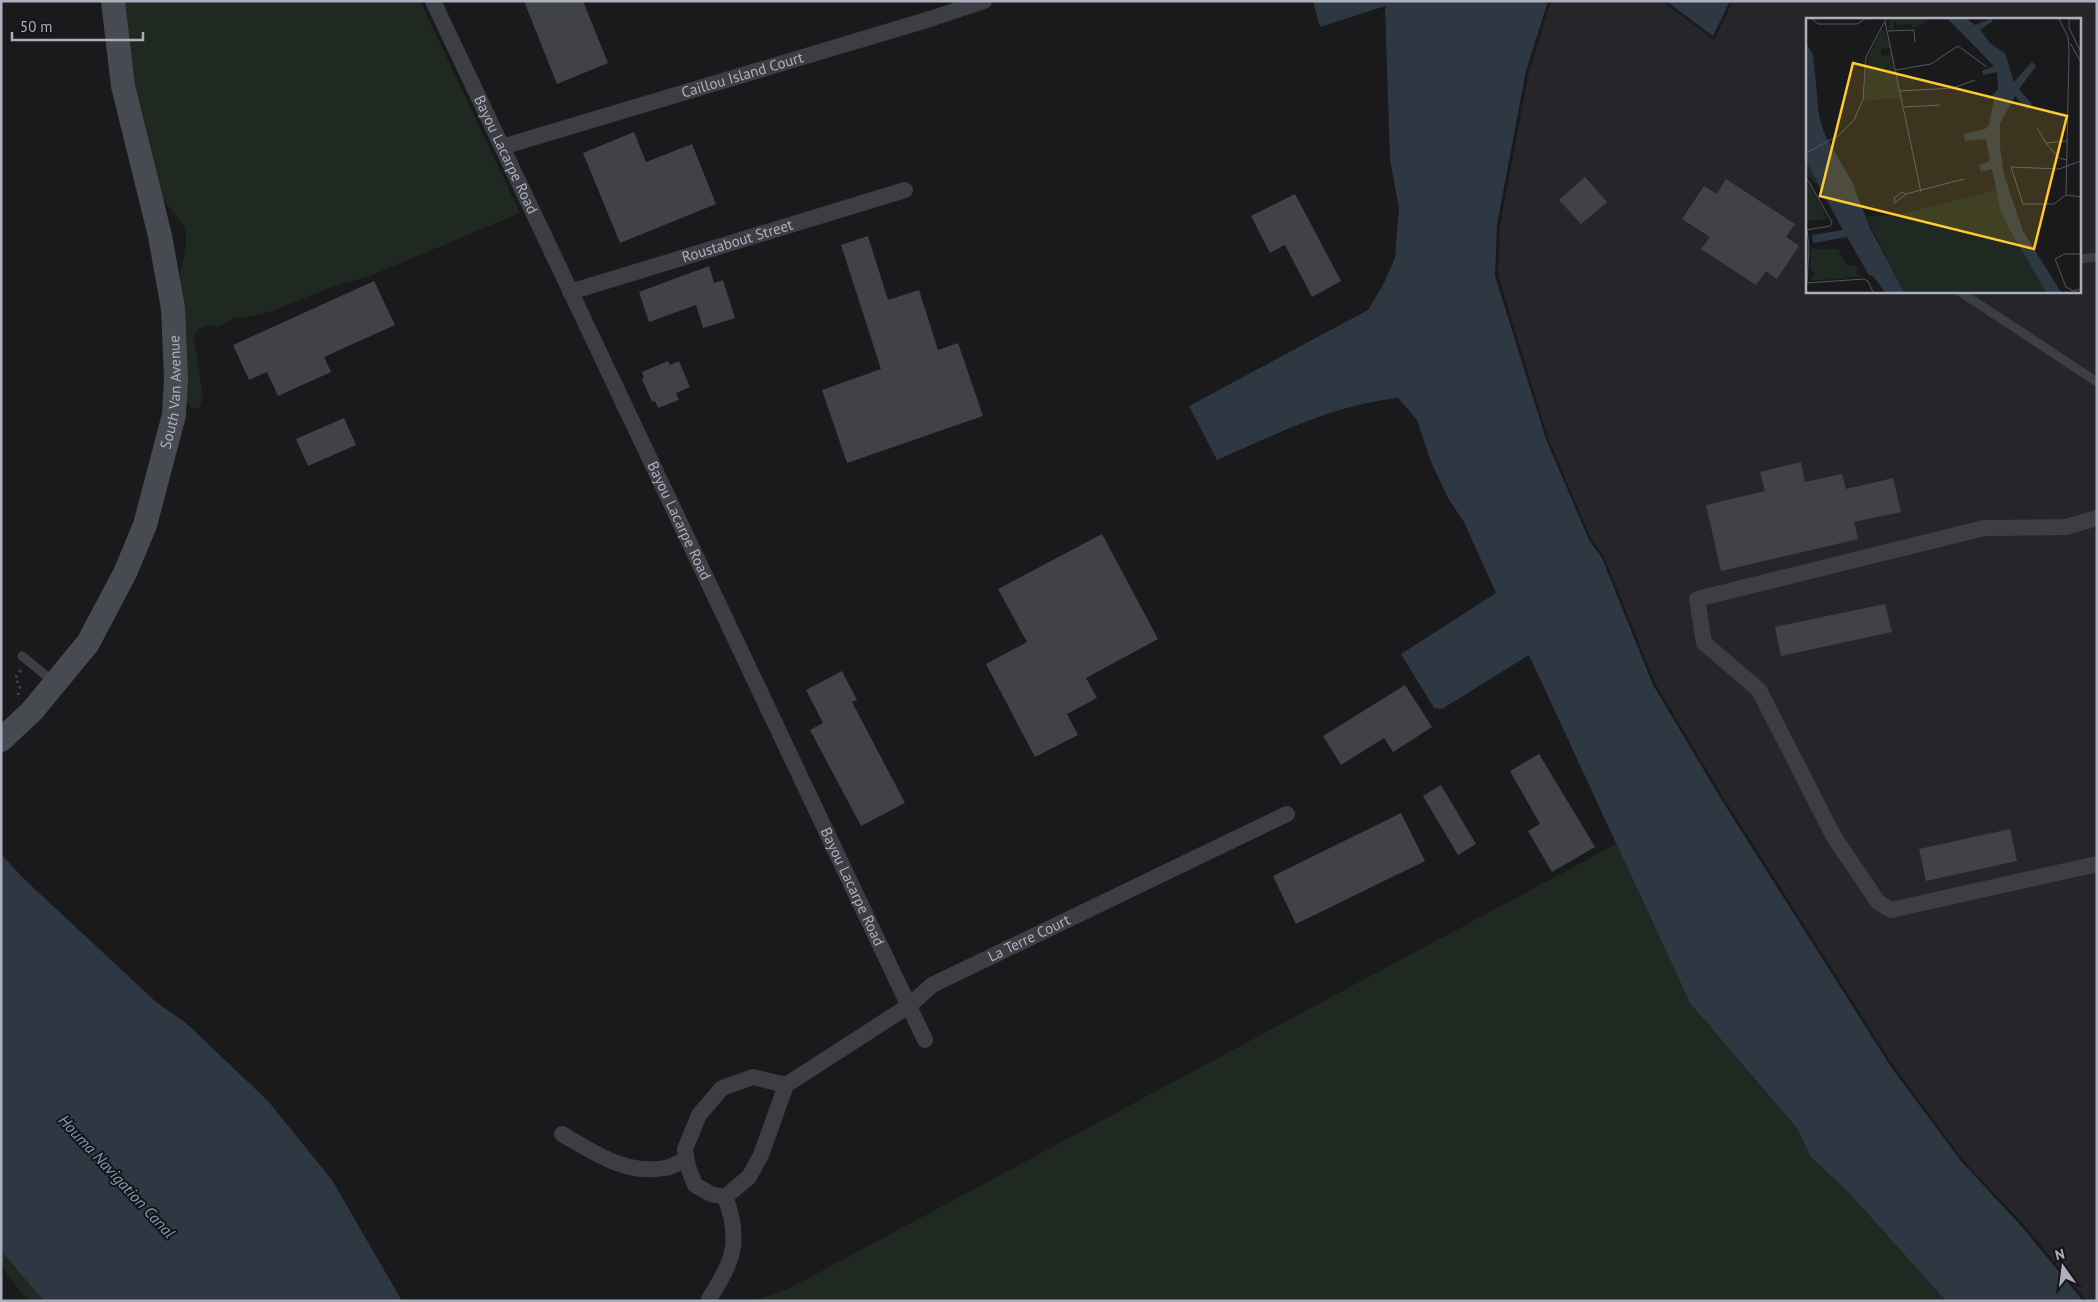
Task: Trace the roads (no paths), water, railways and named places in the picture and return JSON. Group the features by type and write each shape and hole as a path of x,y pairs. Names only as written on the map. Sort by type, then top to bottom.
{"main road":[{"name":"South Van Avenue","path":"1,740 32,711 88,643 125,573 145,525 174,415 176,379 173,308 160,236 123,86 112,1"}],"street":[{"name":"Bayou Lacarpe Road","path":"433,1 925,1040"},
{"name":"Caillou Island Court","path":"502,147 930,20 984,1"},
{"name":"Roustabout Street","path":"570,292 905,190"},
{"path":"2097,518 2066,527 1984,528 1698,599 1704,644 1759,690 1834,837 1878,902 1891,910 2097,864"},
{"name":"La Terre Court","path":"786,1085 806,1070 910,1005 932,985 1287,814"},
{"path":"753,1077 786,1085 761,1155 749,1177 725,1197 711,1194 695,1185 686,1158 685,1149 699,1115 722,1088 753,1077"},
{"path":"562,1134 604,1160 635,1168 666,1168 686,1158"},
{"path":"709,1299 733,1251 734,1221 725,1197"}],"lane":[{"path":"2080,259 2097,257"},
{"path":"1961,293 2097,382"},
{"path":"22,656 55,683"}],"water":[{"path":"1313,1 1548,1 1526,71 1497,224 1495,276 1546,439 1589,540 1602,558 1653,685 1723,802 1891,1067 1961,1161 2023,1228 2083,1301 1946,1301 1849,1193 1811,1157 1797,1128 1690,1003 1529,655 1442,709 1434,708 1401,654 1496,593 1464,522 1448,498 1431,462 1417,420 1398,398 1351,407 1328,414 1283,431 1217,460 1189,406 1368,310 1383,285 1395,258 1399,208 1390,160 1385,6 1320,27"},
{"path":"1666,1 1730,1 1713,36"},
{"name":"Houma Navigation Canal","path":"1,854 23,878 156,1002 186,1023 268,1101 332,1180 402,1301 44,1301 1,1251"}]}
